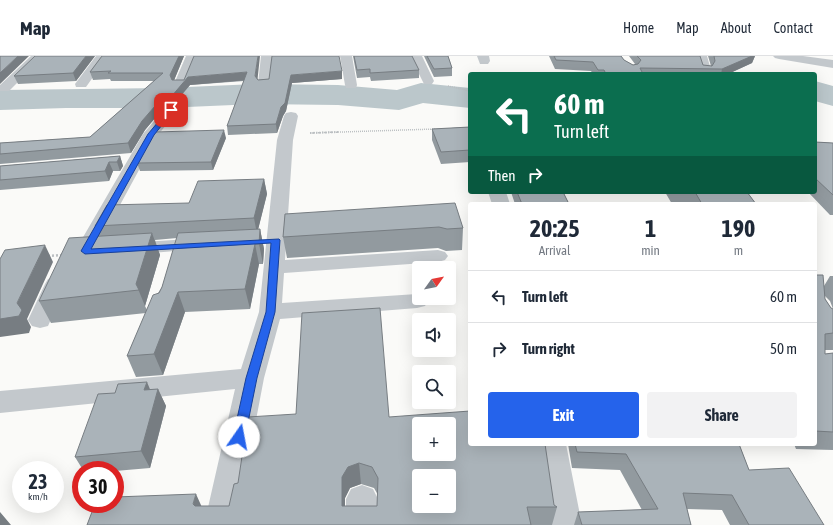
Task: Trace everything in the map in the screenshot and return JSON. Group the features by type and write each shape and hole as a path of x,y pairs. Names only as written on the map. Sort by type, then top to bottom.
{"street":[{"path":"4,88 38,56"},
{"path":"81,84 102,56"},
{"path":"180,84 192,56"},
{"path":"264,84 267,56"},
{"path":"346,56 351,85"},
{"path":"416,56 428,81"},
{"path":"701,56 705,70"},
{"path":"780,60 833,64"},
{"path":"40,320 78,255 129,158 171,110"},
{"path":"220,525 251,378 270,312 275,267 268,241 289,125"},
{"path":"151,134 172,133"},
{"path":"78,255 174,246 221,244"},
{"path":"168,269 174,246"},
{"path":"275,267 438,256"},
{"path":"270,312 412,301"},
{"path":"0,402 251,378"},
{"path":"552,446 566,525"}],"path":[{"path":"289,125 438,129"}],"building":[{"path":"0,56 18,56 0,73"},
{"path":"35,56 86,56 73,73 14,76"},
{"path":"102,56 179,56 170,75 172,80 184,80 194,56 258,56 255,76 258,80 269,79 272,56 339,56 342,71 291,75 285,103 281,107 276,124 227,126 247,72 188,77 171,97 162,98 142,121 128,143 0,154 0,143 90,137 163,73 108,73 111,71 90,72"},
{"path":"354,56 412,56 419,70 370,73 370,69 357,70"},
{"path":"427,56 448,56 452,68 434,69"},
{"path":"554,56 621,56 624,60 633,65 638,64 641,60 637,56 700,56 703,65 712,66 715,61 714,56 752,56 722,69 640,68 642,72 605,72 604,70 598,70 593,62 556,60"},
{"path":"468,127 468,150 441,152 432,129"},
{"path":"224,130 211,162 137,163 155,132"},
{"path":"817,142 833,143 833,195 817,180"},
{"path":"120,156 117,162 109,162 105,171 0,180 0,166"},
{"path":"264,179 254,218 95,226 107,205 189,203 198,181"},
{"path":"518,194 564,194 568,202 521,202"},
{"path":"696,194 748,194 754,202 701,202"},
{"path":"455,203 463,228 447,229 439,227 283,237 285,214"},
{"path":"260,229 259,244 255,244 245,289 178,292 154,354 127,356 153,295 159,293 162,287 178,233"},
{"path":"152,233 136,284 139,290 39,301 69,238"},
{"path":"45,245 17,303 22,310 19,316 0,319 0,259 5,250"},
{"path":"817,275 823,275 825,299 833,309 833,333 825,334 825,354 833,353 833,432 817,431"},
{"path":"380,308 389,417 468,411 468,446 545,446 554,505 557,507 527,507 531,525 87,525 92,513 124,513 124,497 196,494 193,504 195,506 229,506 234,484 238,483 248,417 296,414 302,313","holes":["359,463 372,467 378,478 377,506 342,506 342,477 348,467"]},
{"path":"147,382 144,390 158,389 141,451 75,457 98,394 115,393 118,384"},
{"path":"576,446 740,446 749,470 789,468 824,525 749,525 732,495 683,493 691,525 582,525 578,512 658,509 626,454 577,452"}],"waterway":[{"path":"817,92 833,96"},
{"path":"0,100 164,98 258,94 338,95 399,100 421,93 468,98"}],"route":[{"path":"171,110 151,134 85,251 276,240 275,267 270,312 251,378 239,437"}]}
